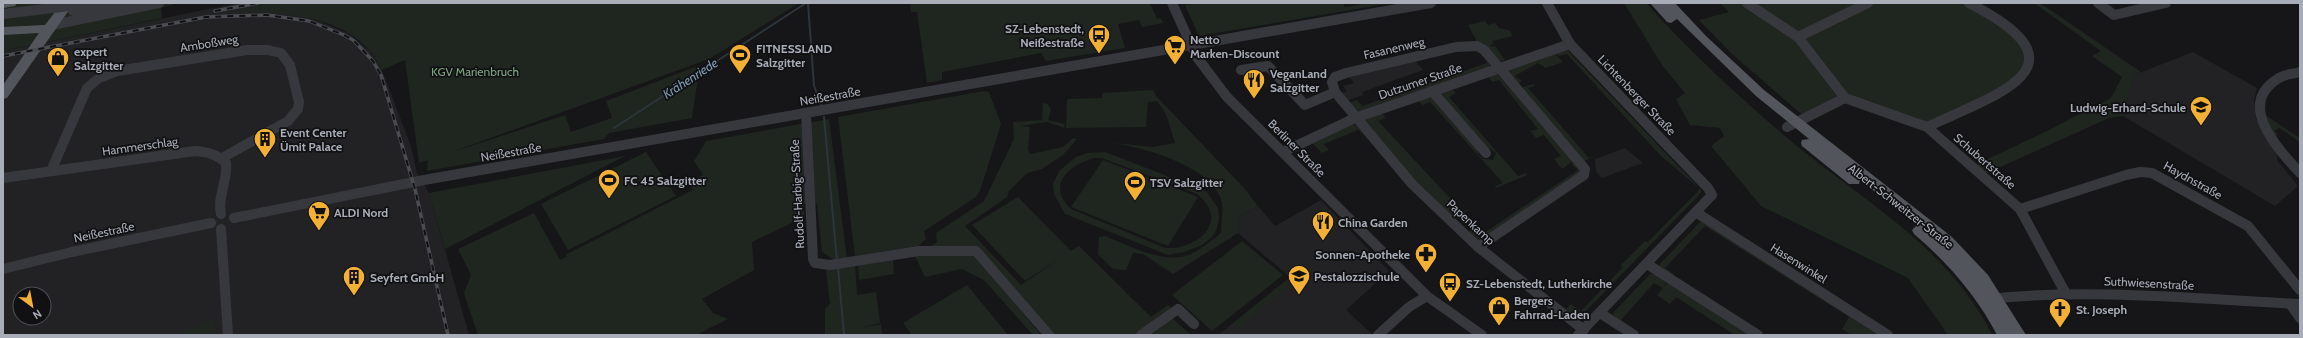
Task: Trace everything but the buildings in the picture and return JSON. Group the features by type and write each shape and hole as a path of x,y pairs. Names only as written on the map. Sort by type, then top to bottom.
{"main road":[{"path":"3,4 11,3"},
{"name":"Albert-Schweitzer-Straße","path":"1656,3 1720,68 1791,125 1947,241 1983,279 2004,335"},
{"name":"Albert-Schweitzer-Straße","path":"1668,3 1791,125"},
{"path":"3,32 50,19 73,6"},
{"path":"3,95 50,19"},
{"name":"Albert-Schweitzer-Straße","path":"1991,298 2019,335"}],"street":[{"path":"3,14 50,19 73,6 90,3"},
{"path":"73,6 125,3"},
{"path":"3,20 50,19 159,3"},
{"name":"Berliner Straße","path":"1172,3 1191,46 1211,78 1427,296 1437,309 1473,335"},
{"name":"Neißestraße","path":"234,218 413,182 1431,3"},
{"name":"Lichtenberger Straße","path":"1547,3 1570,44 1708,188 1712,196 1710,200 1696,213"},
{"path":"1747,3 1798,36 1845,98 1791,125"},
{"path":"1798,36 1868,3"},
{"path":"1927,127 2012,86 2026,73 2030,67 2030,58 2025,42 2012,29 1969,3"},
{"path":"2098,3 2114,15 2166,3"},
{"name":"Dutzumer Straße","path":"1283,152 1355,118 1570,44"},
{"name":"Fasanenweg","path":"1335,92 1332,82 1340,74 1456,47 1477,46 1484,50 1498,68"},
{"name":"Amboßweg","path":"51,172 82,95 99,78 117,71 242,51 268,50 281,53 290,65 299,102 298,109 288,121 222,158"},
{"path":"1241,70 1252,70 1268,66 1305,105 1335,92 1355,118"},
{"path":"1478,247 1584,175 1585,169 1498,68"},
{"path":"2300,72 2280,77 2263,90 2259,105 2261,120 2268,134 2300,173"},
{"path":"1432,91 1486,153"},
{"name":"Schubertstraße","path":"1845,98 1927,127 2020,209 2066,294"},
{"name":"Rudolf-Harbig-Straße","path":"806,113 813,259 818,265 830,265 919,251 976,251 1049,335"},
{"name":"Papenkamp","path":"1355,118 1412,184 1478,247 1581,332"},
{"name":"Hammerschlag","path":"3,178 195,151 212,153 222,158"},
{"path":"221,214 220,198 227,176 227,169 222,158"},
{"name":"Haydnstraße","path":"2020,209 2126,175 2140,172 2152,173 2248,226 2300,290"},
{"path":"1581,332 1696,213"},
{"name":"Hasenwinkel","path":"1696,213 1888,335"},
{"path":"221,214 232,214 234,218 228,226 221,229 212,228 211,223 221,214"},
{"name":"Neißestraße","path":"3,269 72,252 211,223"},
{"path":"221,229 221,251 228,335"},
{"path":"1647,264 1758,335"},
{"name":"Suthwiesenstraße","path":"1991,298 2066,294 2295,304"},
{"path":"1378,335 1409,307 1427,296"},
{"name":"Berliner Straße","path":"1427,296 1482,335"},
{"path":"2295,304 2300,318"},
{"path":"1141,335 1178,309 1194,324"},
{"path":"1600,313 1634,335"}],"shaded area":[{"path":"238,3 272,3 230,12 295,14 319,21 347,33 370,51 382,70 411,146 417,173 429,193 469,335 3,335 3,51"},
{"name":"Ludwig-Erhard-Schule","path":"2193,52 2257,88 2254,100 2256,118 2264,136 2277,152 2277,160 2298,186 2275,206 2123,116 2134,75"},
{"path":"1412,57 1423,70 1362,92 1363,95 1346,101 1341,94 1347,91 1343,86 1354,83 1346,73"},
{"path":"1625,148 1643,163 1602,178 1596,172 1595,159"},
{"path":"1321,200 1389,271 1346,310 1371,333 1369,335 1218,335 1290,277 1238,233 1239,217 1258,206 1275,226"}],"green space":[{"path":"3,3 178,3 161,8 162,18 3,51"},
{"name":"KGV Marienbruch","path":"272,3 799,3 709,59 452,152 565,115 571,132 612,118 606,101 700,65 692,118 609,133 604,139 427,171 428,160 419,163 405,60 382,70 371,52 357,39 341,29 323,22 284,14 227,12"},
{"path":"910,3 1150,3 1157,19 1161,18 1163,23 1142,27 1139,20 1118,24 1125,48 1046,61 1041,53 942,72 942,80 927,83 917,12 911,12"},
{"path":"1199,3 1343,3 1345,7 1367,3 1386,4 1199,36 1185,5"},
{"path":"1624,3 1646,3 1696,55 1786,137 1872,203 1927,250 1952,276 1974,304 1992,335 1948,335 1908,278 1761,206 1711,146 1724,136 1720,128 1690,125 1676,99 1685,93 1662,65"},
{"path":"1720,3 1969,3 2025,42 2026,73 1927,127 1845,98 1806,118 1731,53 1699,20 1729,12"},
{"path":"2034,3 2040,3 2141,72 2134,75 2123,116 2109,118 1985,174 1975,165 2039,135 2111,98 2122,77 2092,56 2101,51"},
{"path":"1485,21 1488,25 1495,23 1499,28 1509,30 1513,36 1492,41 1494,44 1490,45 1492,47 1495,46 1505,60 1500,62 1478,43 1468,25"},
{"path":"1566,49 1701,190 1701,193 1580,317 1576,318 1566,309 1571,304 1581,311 1623,267 1620,266 1645,241 1648,242 1700,189 1660,155 1567,54 1559,56 1555,53"},
{"path":"1554,53 1563,62 1545,68 1538,63 1515,76 1522,81 1517,84 1506,72 1508,69"},
{"path":"1482,57 1489,64 1489,67 1358,112 1348,103 1357,100 1362,106 1487,63"},
{"path":"1495,74 1498,75 1573,161 1562,169 1554,159 1561,156 1544,135 1536,138 1530,131 1538,129 1499,80 1492,82 1488,76"},
{"path":"1534,84 1535,86 1528,88 1589,158 1599,155 1584,161 1520,88"},
{"path":"1452,89 1456,93 1449,97 1518,176 1526,173 1527,175 1496,188 1495,186 1503,183 1430,102 1423,105 1418,101 1431,96 1477,147 1478,154 1483,159 1493,160 1496,153 1483,144 1440,93"},
{"path":"1153,90 1156,96 1244,188 1258,206 1239,217 1238,233 1173,274 1143,254 1133,253 1126,270 1113,269 1098,254 1099,237 1105,236 1148,253 1172,258 1183,257 1197,251 1221,233 1221,199 1214,187 1203,177 1174,160 1141,149 1113,143 1153,147 1175,143 1166,114 1157,101 1148,102 1146,127 1066,128 1067,99 1102,98 1103,93"},
{"path":"984,91 989,92 1001,124 980,191 976,197 924,231 926,239 918,246 855,256 838,117"},
{"path":"1043,103 1048,104 1051,110 1048,120 1065,124 1064,128 1047,122 1020,126 1030,127 1028,150 1031,154 1063,147 1073,138 1077,139 1063,155 1042,169 1027,173 1009,191 1007,197 965,226 1021,285 1062,257 1025,281 972,225 1018,197 1071,251 1079,246 1151,317 1168,305 1173,309 1137,335 1054,335 981,250 928,248 937,242 936,233 984,201 1014,139 1013,122 1042,120"},
{"path":"1382,113 1386,118 1378,121 1462,211 1471,209 1453,218 1416,182 1364,119"},
{"path":"2265,115 2300,138 2300,142 2279,128 2274,131 2278,134 2275,137"},
{"path":"829,119 847,259 834,260 822,252 817,203 804,204 804,215 798,220 752,242 754,270 702,299 713,313 728,319 696,335 478,335 464,293 471,275 458,249 534,213 560,260 566,257 567,254 693,190 687,181 703,175 694,161 706,141"},
{"path":"1352,124 1356,126 1365,136 1358,130 1324,144 1329,150 1322,153 1312,143"},
{"name":"FC 45 Salzgitter","path":"646,152 676,196 568,250 541,204"},
{"path":"1105,152 1206,191 1218,208 1219,218 1217,228 1212,237 1202,245 1184,252 1168,255 1065,214 1054,194 1053,184 1059,171 1076,157 1087,153","holes":["1094,158 1102,158 1197,194 1207,204 1211,214 1211,223 1206,232 1199,239 1189,244 1165,248 1071,209 1064,200 1061,192 1061,184 1064,177 1069,171 1085,161"]},
{"path":"625,156 445,249 429,193"},
{"name":"TSV Salzgitter","path":"1103,160 1198,197 1168,246 1071,207"},
{"path":"1574,162 1581,169 1580,174 1481,240 1476,240 1468,232 1477,226 1484,233 1578,170 1571,164"},
{"path":"1700,222 1704,223 1881,335 1851,335 1842,329 1849,317 1705,226 1665,268 1674,274 1672,276 1659,265"},
{"path":"1242,241 1283,275 1212,331 1172,295"},
{"path":"967,254 977,257 1041,335 1033,335 984,280 962,269 925,277 915,256"},
{"path":"893,259 894,274 859,280 858,264"},
{"path":"855,264 857,295 876,292 880,323 861,328 881,324 882,335 825,335 825,309 830,304 826,270"},
{"path":"1650,274 1655,274 1667,281 1663,288 1654,283 1621,320 1629,325 1614,317 1613,313"},
{"path":"1286,281 1290,286 1238,328 1233,323"},
{"path":"1668,282 1752,335 1735,335 1676,297 1670,304 1657,295"},
{"path":"967,285 1008,335 912,335 903,323"},
{"path":"1172,318 1191,335 1150,335"},
{"path":"214,319 216,335 174,335"}],"waterway":[{"name":"Krähenriede","path":"614,128 806,3"},
{"name":"Krähenriede","path":"808,3 814,86 821,104"},
{"name":"Krähenriede","path":"824,117 837,261"},
{"name":"Krähenriede","path":"838,267 844,335"}],"railway":[{"path":"215,11 258,3"},
{"path":"3,56 206,17 267,15 309,21 353,40 373,61 381,75 415,189 448,335"}],"place":[{"name":"SZ-Lebenstedt, Neißestraße","path":"1099,54"},
{"name":"Netto Marken-Discount","path":"1175,66"},
{"name":"FITNESSLAND Salzgitter","path":"740,74"},
{"name":"expert Salzgitter","path":"58,78"},
{"name":"VeganLand Salzgitter","path":"1254,100"},
{"name":"Ludwig-Erhard-Schule","path":"2201,126"},
{"name":"Event Center Ümit Palace","path":"265,158"},
{"name":"FC 45 Salzgitter","path":"609,200"},
{"name":"TSV Salzgitter","path":"1135,202"},
{"name":"ALDI Nord","path":"319,232"},
{"name":"China Garden","path":"1323,242"},
{"name":"Sonnen-Apotheke","path":"1426,274"},
{"name":"Seyfert GmbH","path":"354,296"},
{"name":"Pestalozzischule","path":"1299,296"},
{"name":"SZ-Lebenstedt, Lutherkirche","path":"1450,302"},
{"name":"Bergers Fahrrad-Laden","path":"1499,326"},
{"name":"St. Joseph","path":"2060,328"}]}
